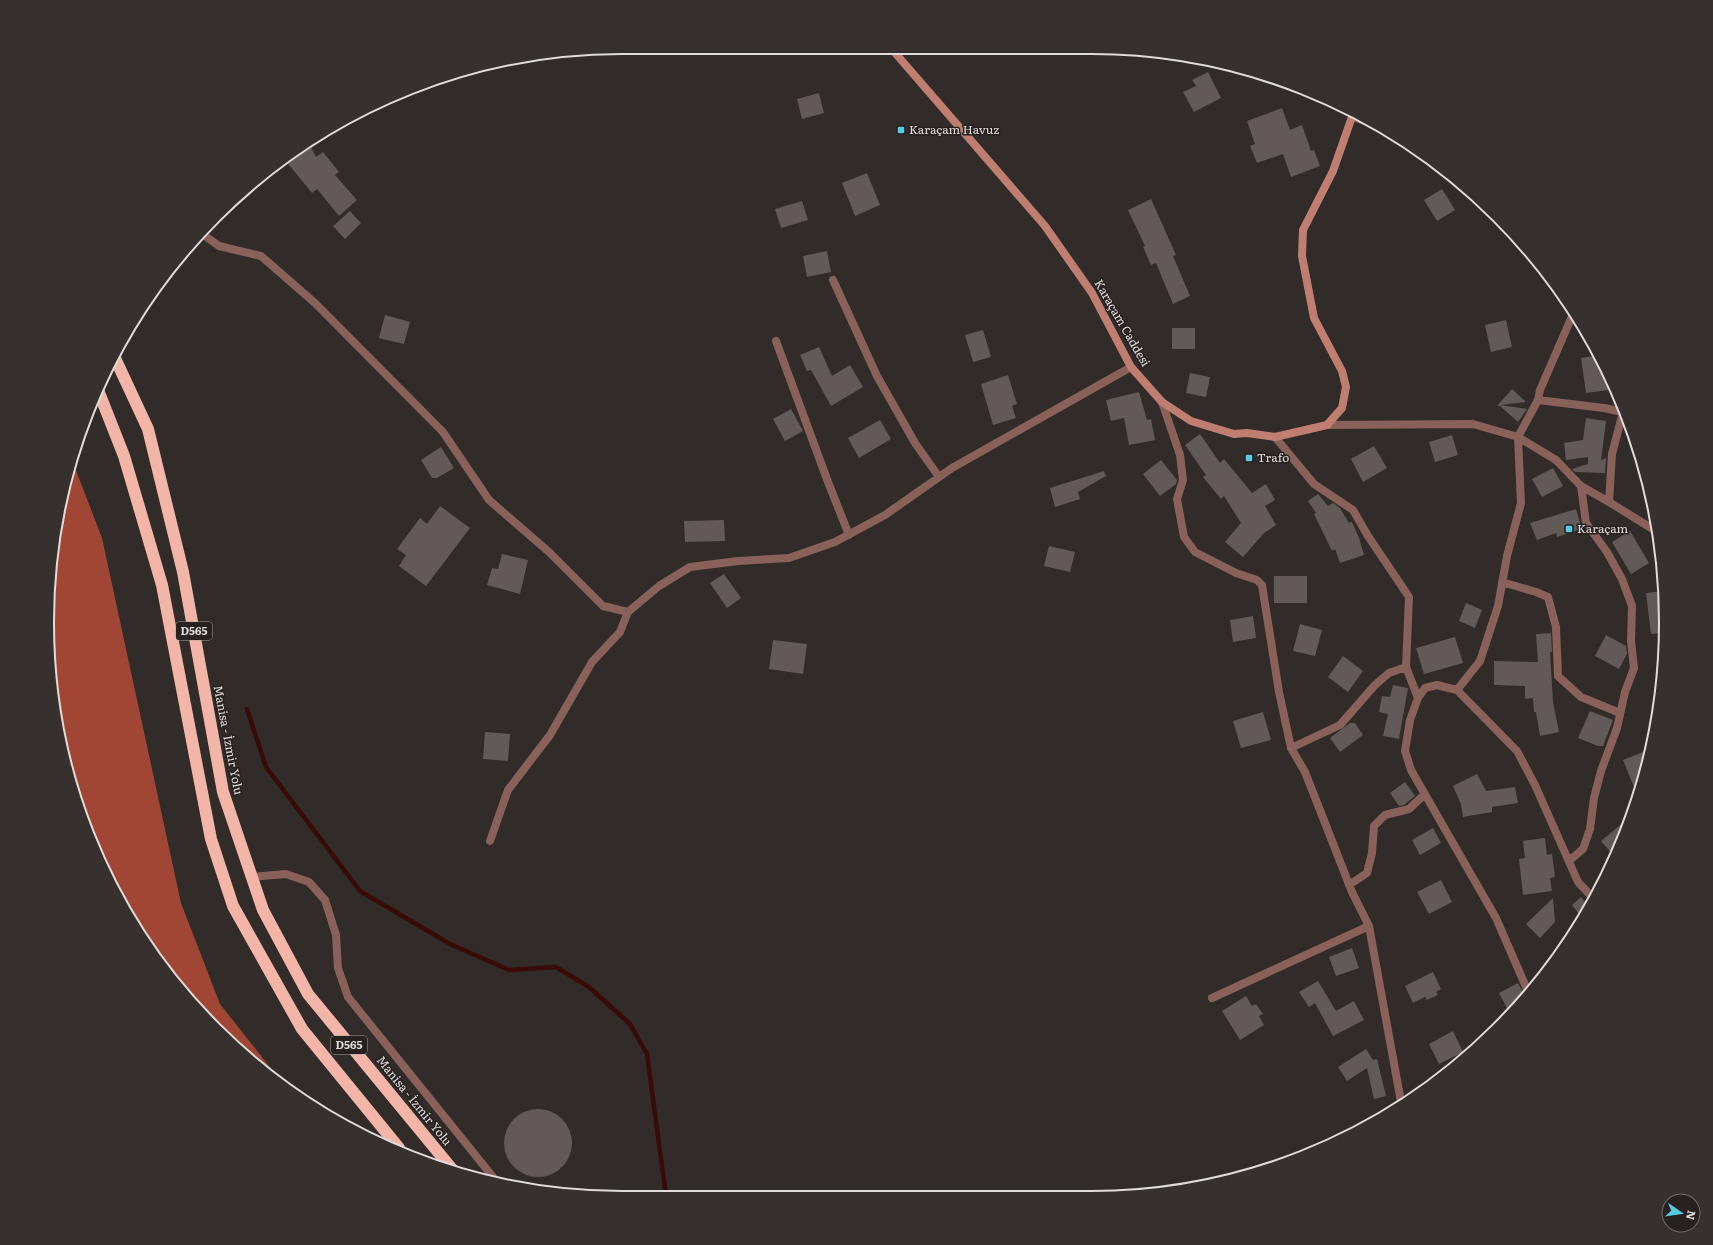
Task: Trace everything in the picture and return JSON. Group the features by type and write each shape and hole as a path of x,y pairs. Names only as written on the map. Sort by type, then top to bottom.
{"highway":[{"name":"Manisa - İzmir Yolu","path":"117,363 148,429 183,572 223,792 263,910 308,994 447,1163"},
{"name":"D565","path":"101,397 124,456 162,585 211,839 233,906 302,1029 395,1143"}],"street":[{"name":"Karaçam Caddesi","path":"896,54 1045,226 1092,293 1131,367 1162,402 1191,421 1234,434 1247,433 1275,437 1327,425"},
{"path":"1327,425 1342,408 1346,387 1342,371 1314,318 1302,256 1303,230 1333,171 1352,118"},
{"path":"206,236 219,246 261,256 315,303 443,432 489,500 549,552 603,606 628,612"},
{"path":"833,280 877,376 915,443 939,477"},
{"path":"1457,690 1480,661 1498,606 1507,556 1521,503 1518,438 1538,400 1540,390 1571,319"},
{"path":"776,341 849,535"},
{"path":"490,841 508,790 550,735 592,662 620,632 628,612 659,586 690,567 789,558 835,542 885,515 952,468 1131,367"},
{"path":"1538,400 1618,411"},
{"path":"1162,402 1180,455 1182,480 1177,499 1184,537 1195,552 1236,573 1258,580 1262,585 1279,692 1290,748 1306,772 1349,885 1369,926 1400,1099"},
{"path":"1609,502 1612,454 1621,419"},
{"path":"1327,425 1473,424 1518,438 1556,460 1581,486 1651,528"},
{"path":"1275,437 1314,484 1353,510 1368,536 1409,597 1406,667 1418,698"},
{"path":"1569,861 1583,849 1590,829 1594,798 1601,771 1617,728 1625,692 1634,668 1631,641 1632,606 1622,579 1607,552 1586,523 1581,486"},
{"path":"1502,582 1548,597 1556,627 1558,676 1581,697 1620,712"},
{"path":"1290,748 1340,725 1376,685 1389,673 1406,667"},
{"path":"1526,987 1496,918 1411,770 1405,751 1410,720 1418,698 1425,688 1437,685 1457,690 1517,751 1536,785 1578,882 1590,894"},
{"path":"1349,885 1367,873 1372,853 1374,826 1385,816 1409,809 1425,794"},
{"path":"252,877 286,874 309,882 325,900 336,934 338,968 348,997 491,1175"},
{"path":"1212,998 1369,926"}],"shaded area":[{"path":"75,468 102,538 181,903 220,1004 274,1072 221,1024 171,969 130,907 97,840 84,805 73,770 59,697 55,660 54,622 55,585 59,548 65,512"}],"building":[{"path":"1208,72 1221,98 1194,112 1183,92 1196,86 1192,80"},
{"path":"819,93 824,113 802,119 797,99"},
{"path":"1282,108 1290,130 1302,125 1311,151 1314,150 1320,166 1291,177 1283,154 1257,163 1250,146 1255,144 1247,121"},
{"path":"311,147 316,157 323,152 339,172 335,175 357,200 339,216 317,189 312,193 288,163"},
{"path":"867,173 880,205 855,216 842,183"},
{"path":"1442,189 1455,210 1437,221 1424,200"},
{"path":"1151,199 1176,255 1173,256 1190,296 1173,304 1156,263 1151,265 1143,247 1145,246 1128,210"},
{"path":"802,201 808,220 781,228 775,209"},
{"path":"350,211 361,223 345,239 333,226"},
{"path":"827,251 831,272 807,277 803,256"},
{"path":"385,315 410,322 404,344 379,338"},
{"path":"1506,320 1512,347 1491,352 1485,325"},
{"path":"1172,328 1195,328 1195,349 1172,349"},
{"path":"983,330 991,357 973,362 965,335"},
{"path":"819,347 832,376 850,365 863,387 831,406 811,370 807,371 800,355"},
{"path":"1592,356 1608,390 1586,393 1581,358"},
{"path":"1190,373 1210,377 1206,397 1186,393"},
{"path":"1008,375 1017,404 1012,406 1016,418 993,425 981,384"},
{"path":"1512,389 1526,402 1500,405 1527,409 1518,422 1500,406 1497,406"},
{"path":"1139,392 1147,420 1151,419 1155,440 1129,445 1124,418 1111,421 1106,400"},
{"path":"791,409 803,431 785,441 773,419"},
{"path":"1586,418 1606,421 1601,460 1606,458 1605,473 1575,472 1572,469 1588,464 1588,457 1566,460 1564,443 1583,440"},
{"path":"880,420 891,439 859,458 848,438"},
{"path":"1200,434 1220,463 1224,459 1252,493 1266,484 1275,500 1265,506 1276,525 1264,533 1243,557 1225,542 1241,523 1224,496 1221,499 1203,477 1206,475 1185,445"},
{"path":"1452,435 1458,455 1435,462 1429,442"},
{"path":"1374,446 1387,468 1363,482 1351,459"},
{"path":"441,447 454,468 437,478 432,478 421,460"},
{"path":"1161,460 1177,480 1176,484 1160,496 1143,474"},
{"path":"1553,468 1563,486 1542,497 1532,479"},
{"path":"1104,471 1106,476 1078,492 1080,499 1055,507 1050,488"},
{"path":"1318,494 1328,506 1333,503 1340,508 1349,523 1352,522 1364,555 1340,563 1335,549 1332,551 1314,514 1316,513 1308,501"},
{"path":"440,506 470,528 426,586 399,566 406,555 397,549 420,518 427,524"},
{"path":"1576,509 1582,529 1557,537 1556,533 1537,540 1530,523"},
{"path":"724,520 725,541 685,542 684,521"},
{"path":"1630,531 1649,563 1631,574 1612,542"},
{"path":"1049,546 1075,552 1070,572 1044,566"},
{"path":"502,554 528,560 520,594 487,585 492,568 498,569"},
{"path":"724,574 741,598 727,608 710,583"},
{"path":"1274,576 1307,576 1307,603 1274,603"},
{"path":"1658,592 1659,633 1651,634 1646,593"},
{"path":"1466,603 1482,610 1475,628 1459,621"},
{"path":"1253,616 1256,638 1233,642 1230,620"},
{"path":"1300,624 1322,630 1315,656 1293,651"},
{"path":"1551,633 1552,652 1550,652 1553,702 1559,732 1540,736 1536,712 1534,712 1533,698 1525,699 1525,686 1494,685 1494,661 1538,662 1536,634"},
{"path":"1606,635 1626,646 1627,654 1619,669 1595,656"},
{"path":"1455,637 1463,663 1424,674 1416,648"},
{"path":"773,640 807,644 803,674 769,669"},
{"path":"1343,656 1363,671 1348,692 1328,677"},
{"path":"1393,685 1408,688 1399,739 1383,736 1388,714 1379,712 1382,696 1390,697"},
{"path":"1590,711 1613,720 1603,746 1598,746 1578,738"},
{"path":"1263,712 1271,740 1241,748 1233,721"},
{"path":"1350,723 1355,723 1363,735 1340,752 1330,738"},
{"path":"485,732 510,734 508,761 483,759"},
{"path":"1643,752 1640,770 1634,788 1623,760"},
{"path":"1477,774 1486,791 1515,787 1518,803 1492,807 1492,812 1463,817 1461,804 1453,786"},
{"path":"1405,782 1415,796 1404,805 1399,806 1390,793"},
{"path":"1622,823 1610,852 1601,841"},
{"path":"1433,828 1441,843 1420,855 1412,840"},
{"path":"1545,838 1547,855 1552,854 1555,877 1550,878 1552,891 1523,895 1519,859 1525,858 1523,841"},
{"path":"1441,880 1452,902 1429,914 1417,892"},
{"path":"1581,897 1585,902 1579,914 1572,905"},
{"path":"1553,898 1555,922 1540,938 1526,924"},
{"path":"1352,948 1359,968 1336,976 1329,957"},
{"path":"1433,972 1441,989 1436,992 1438,995 1427,1000 1425,997 1413,1003 1405,986"},
{"path":"1318,981 1336,1011 1354,1001 1364,1020 1333,1036 1315,1003 1309,1007 1299,992"},
{"path":"1518,983 1523,992 1507,1008 1499,993"},
{"path":"1246,996 1252,1006 1256,1004 1263,1014 1259,1016 1264,1025 1240,1040 1222,1011"},
{"path":"1453,1031 1463,1052 1439,1064 1429,1044"},
{"path":"1366,1049 1373,1060 1377,1059 1386,1096 1374,1099 1367,1068 1347,1081 1338,1067"},
{"path":"538,1109 551,1112 562,1119 569,1130 572,1143 569,1156 562,1167 551,1174 538,1177 525,1174 514,1167 507,1156 504,1143 507,1130 514,1119 525,1112"}],"waterway":[{"path":"247,709 266,767 360,891 450,944 509,970 556,967 589,987 630,1024 647,1054 665,1191"}],"place":[{"name":"Karaçam Havuz","path":"901,130"},
{"name":"Trafo","path":"1249,458"},
{"name":"Karaçam","path":"1569,529"}]}
